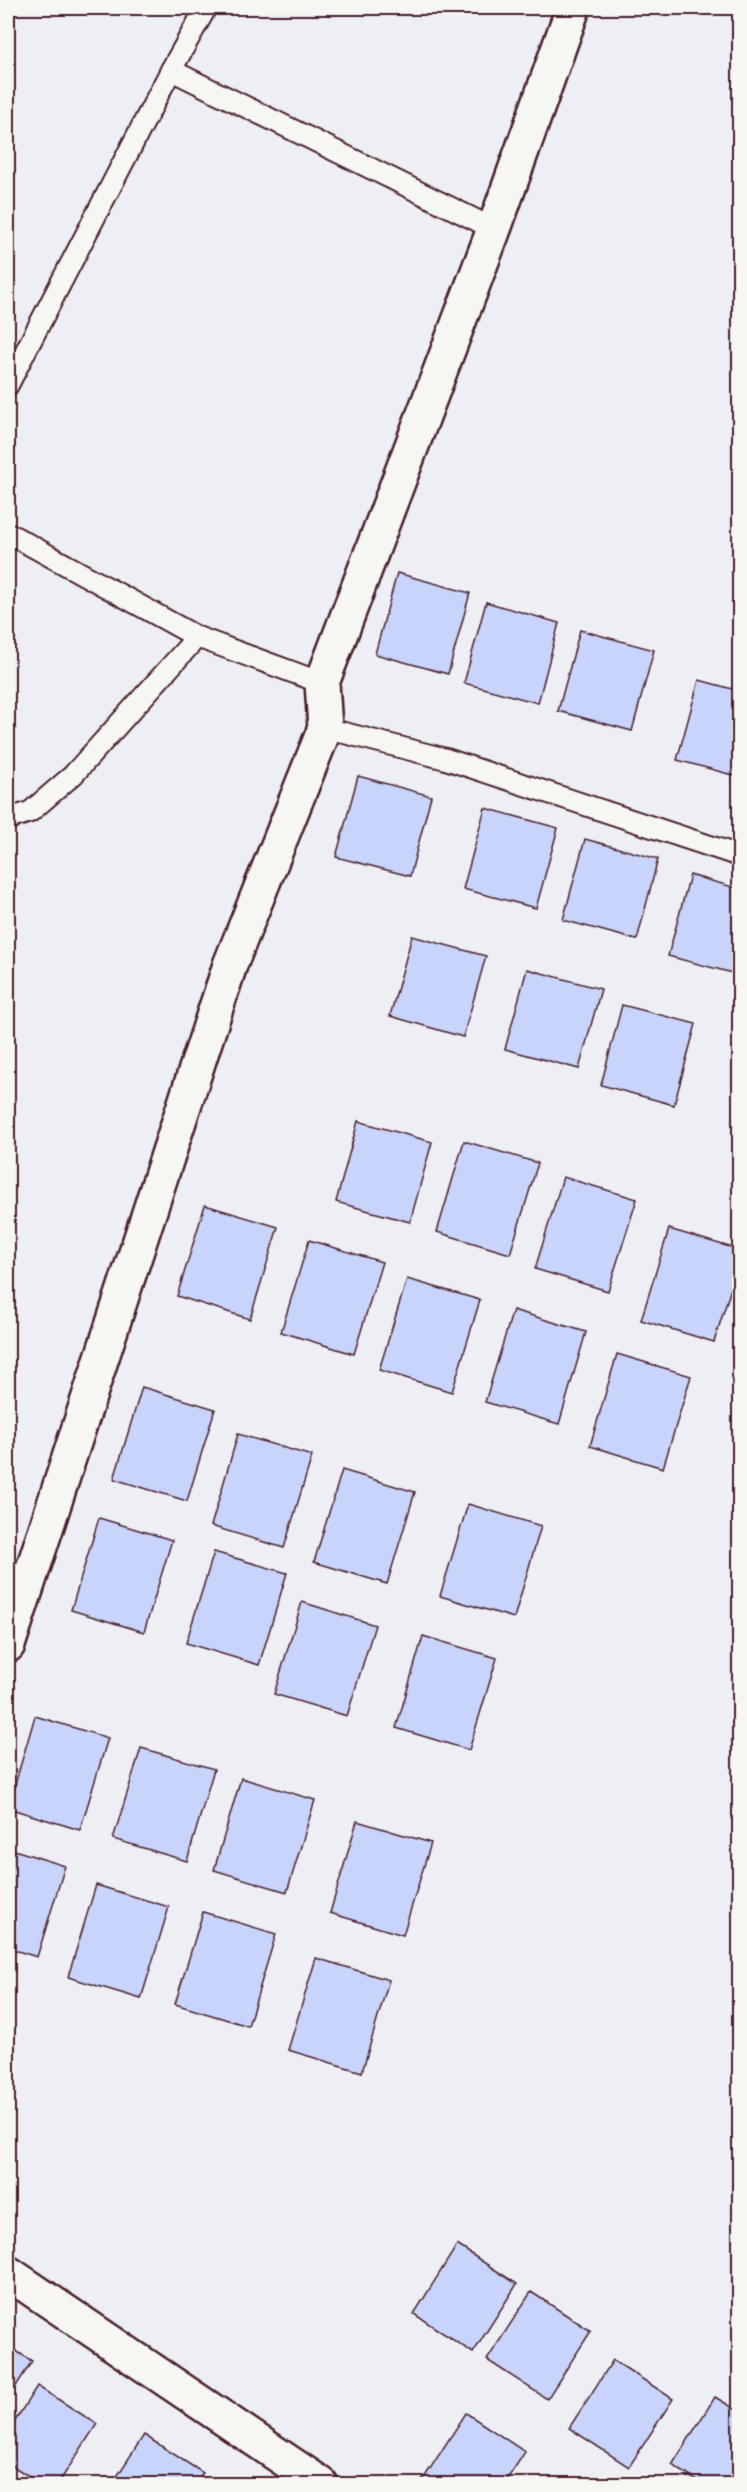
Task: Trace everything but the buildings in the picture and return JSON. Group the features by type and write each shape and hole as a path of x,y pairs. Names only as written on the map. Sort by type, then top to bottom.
{"street":[{"path":"8,1645 19,1575 230,965 325,728 322,683 494,229 573,8"},
{"path":"8,2273 321,2484"}],"lane":[{"path":"8,385 171,70 206,8"},
{"path":"171,70 494,229"},
{"path":"8,533 197,637 322,683"},
{"path":"8,819 30,812 73,775 197,637"},
{"path":"325,728 446,759 530,789 716,846 740,856"}]}
